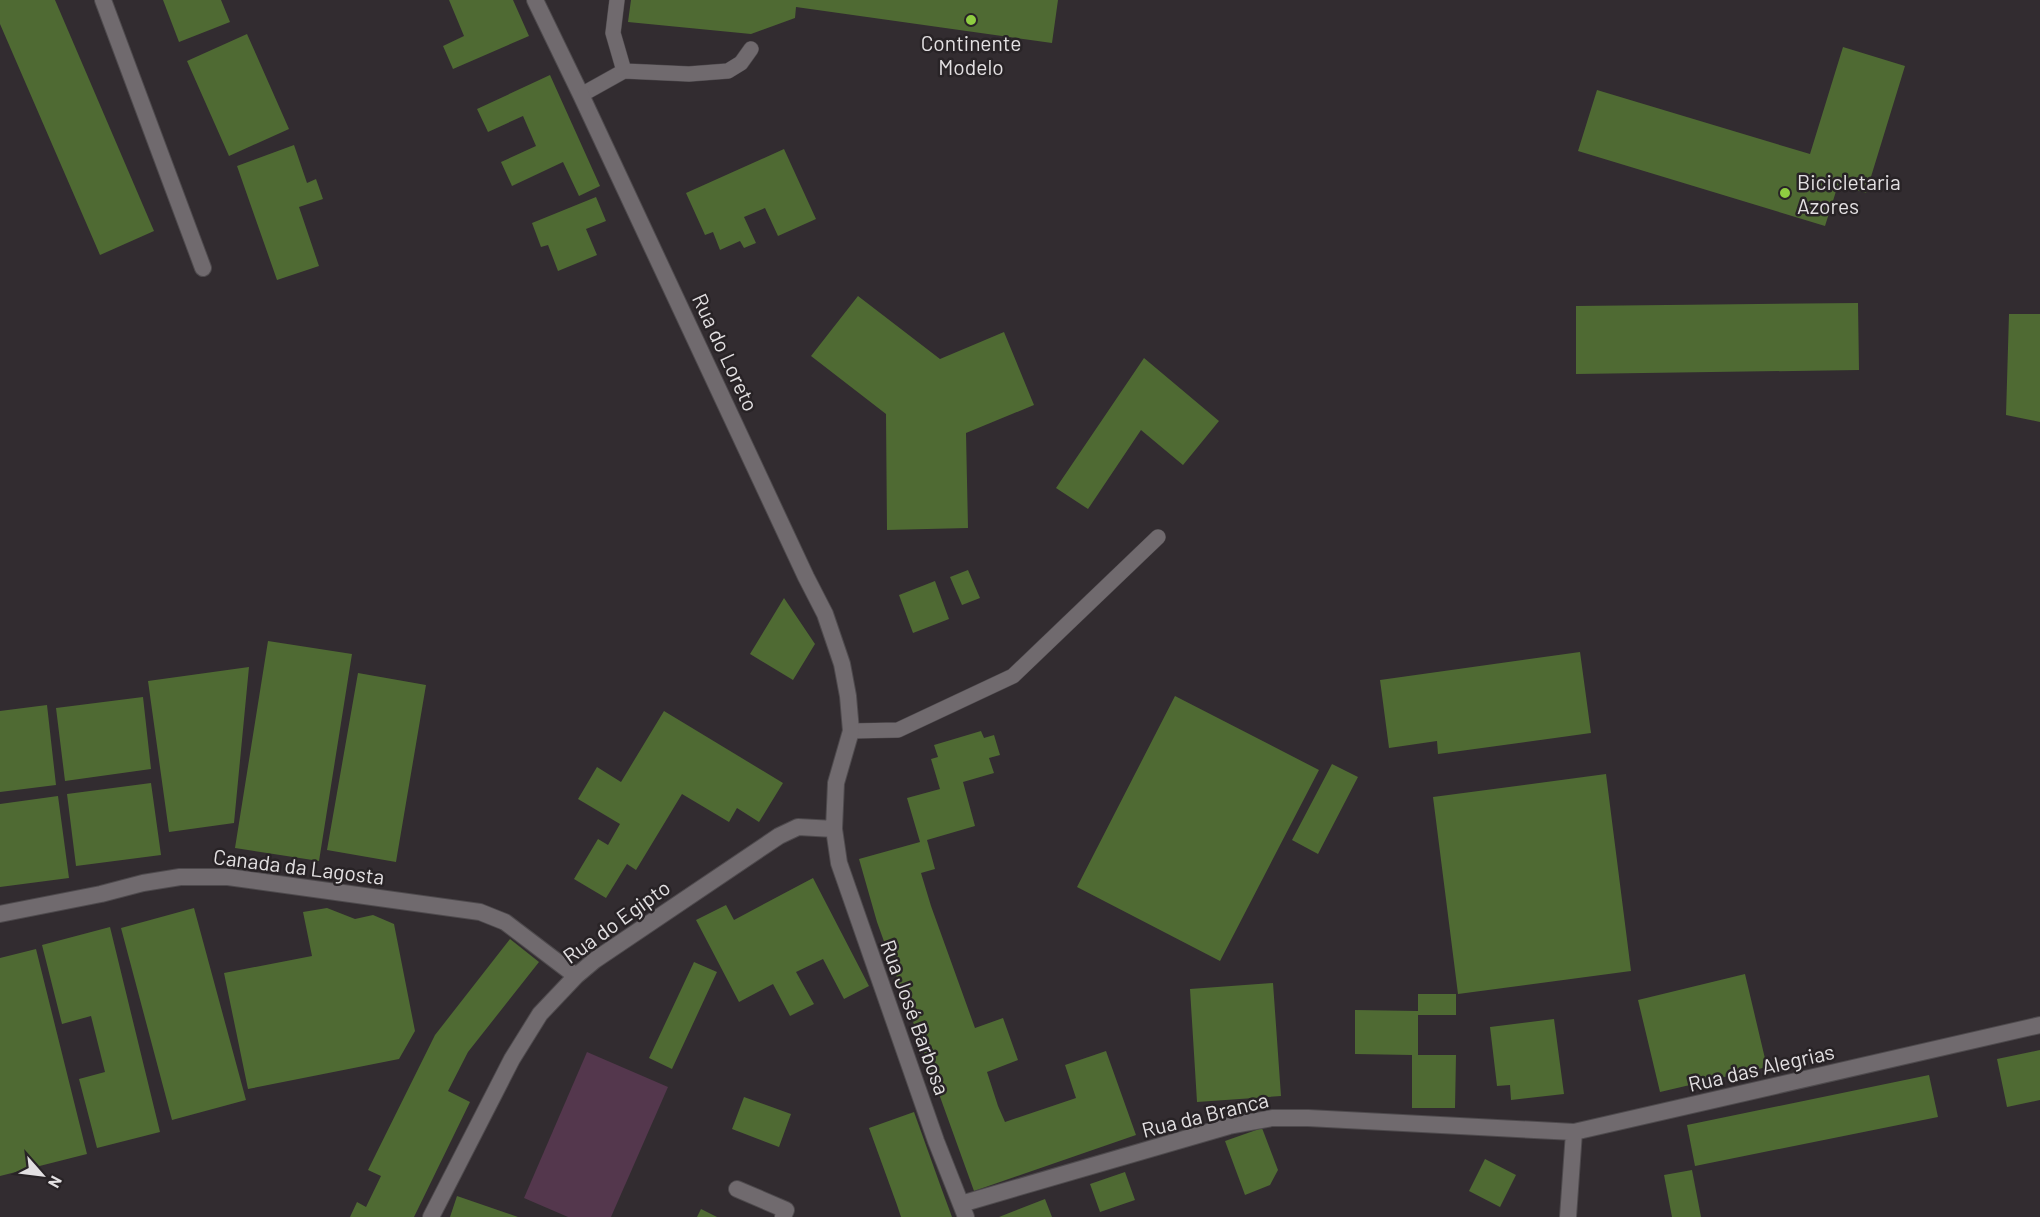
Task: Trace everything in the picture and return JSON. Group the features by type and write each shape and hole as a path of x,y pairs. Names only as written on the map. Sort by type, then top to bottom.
{"street":[{"path":"103,0 203,268"},
{"name":"Rua do Loreto","path":"535,0 825,614 842,664 851,731"},
{"name":"Rua José Barbosa","path":"851,731 836,783 834,829 838,863 963,1211"},
{"name":"Rua do Egipto","path":"431,1217 512,1059 540,1014 576,976 595,960 779,836 798,828 834,829"},
{"name":"Canada da Lagosta","path":"0,914 101,894 143,883 180,877 228,877 480,912 505,922 576,976"},
{"name":"Rua das Alegrias","path":"1574,1132 2040,1025"},
{"name":"Rua da Branca","path":"963,1211 1229,1126 1272,1118 1574,1132"},
{"path":"1568,1217 1574,1132"},
{"path":"737,1189 786,1210 783,1217"}],"lane":[{"path":"617,0 613,33 624,71"},
{"path":"581,95 624,71 689,74 728,71 741,63 751,49"},
{"path":"851,731 898,730 1013,676 1158,537"}],"shaded area":[{"path":"587,1052 668,1087 611,1217 568,1217 524,1198"}],"building":[{"path":"0,0 55,0 154,231 100,255 0,24"},
{"path":"163,0 221,0 230,22 179,42"},
{"path":"449,0 513,0 529,36 453,69 443,46 464,36"},
{"name":"Continente Modelo","path":"631,0 1058,0 1052,43 796,7 795,18 751,34 628,22"},
{"path":"247,34 289,129 229,156 187,61"},
{"path":"1843,47 1905,66 1866,193 1838,185 1825,226 1578,151 1597,90 1810,154"},
{"path":"550,75 600,186 579,196 563,162 512,186 501,162 536,146 523,116 488,132 477,109"},
{"path":"294,145 307,183 316,179 323,199 299,207 319,266 277,280 237,166"},
{"path":"784,149 816,219 778,236 765,208 744,217 756,243 744,248 740,241 720,250 713,232 705,235 686,193"},
{"path":"596,197 606,221 586,229 597,255 558,271 548,245 541,247 532,223"},
{"path":"858,296 940,359 1004,332 1034,405 966,433 968,528 887,530 886,414 811,356"},
{"path":"1858,303 1859,370 1576,374 1576,306"},
{"path":"2009,314 2040,314 2040,422 2006,415"},
{"path":"1144,358 1219,421 1183,465 1141,430 1088,509 1056,488"},
{"path":"968,570 980,598 962,605 950,577"},
{"path":"935,581 949,619 913,633 899,595"},
{"path":"784,598 815,644 793,680 750,654"},
{"path":"268,641 352,654 319,861 235,848"},
{"path":"1580,652 1591,733 1438,754 1437,741 1389,748 1380,680"},
{"path":"249,667 234,823 169,832 148,681"},
{"path":"358,673 426,685 396,862 327,850"},
{"path":"1175,696 1319,770 1220,961 1077,887"},
{"path":"143,697 151,769 65,781 56,708"},
{"path":"47,705 56,785 0,792 0,711"},
{"path":"664,711 783,783 759,822 737,808 729,822 682,794 636,870 627,864 606,898 574,879 598,839 608,845 620,824 578,799 597,767 621,782"},
{"path":"981,731 984,738 994,735 1000,755 989,758 994,773 963,782 975,826 927,840 935,869 921,873 975,1028 1003,1018 1018,1060 987,1072 998,1106 1005,1122 1076,1098 1065,1065 1106,1051 1136,1135 974,1191 877,922 859,859 920,842 907,798 940,789 931,759 938,757 934,745"},
{"path":"1332,764 1358,777 1318,854 1292,840"},
{"path":"1606,774 1631,971 1458,994 1433,797"},
{"path":"151,783 161,855 76,866 67,794"},
{"path":"58,796 69,878 0,887 0,804"},
{"path":"813,878 869,986 844,999 823,959 796,972 814,1004 790,1016 773,984 739,1002 696,920 726,905 734,920"},
{"path":"194,908 246,1100 172,1120 121,928"},
{"path":"327,908 355,919 373,915 394,924 415,1031 399,1059 248,1089 224,973 312,956 303,912"},
{"path":"110,927 160,1132 97,1148 79,1079 105,1072 91,1016 62,1024 42,945"},
{"path":"510,939 539,962 468,1052 448,1091 470,1102 414,1217 350,1217 357,1202 366,1207 381,1176 368,1170 435,1035"},
{"path":"36,949 87,1154 0,1176 0,958"},
{"path":"694,962 717,972 672,1069 649,1058"},
{"path":"1745,974 1767,1067 1660,1092 1638,1000"},
{"path":"1273,983 1281,1096 1197,1102 1190,989"},
{"path":"1418,994 1456,994 1456,1015 1418,1015 1418,1055 1456,1055 1455,1108 1412,1108 1412,1055 1355,1054 1355,1010 1418,1011"},
{"path":"1554,1019 1564,1094 1511,1100 1510,1085 1497,1086 1490,1027"},
{"path":"2040,1050 2040,1100 2007,1107 1997,1059"},
{"path":"1929,1075 1938,1117 1695,1166 1687,1125"},
{"path":"744,1097 791,1114 779,1147 732,1129"},
{"path":"914,1112 952,1217 901,1217 869,1128"},
{"path":"1262,1128 1278,1170 1270,1185 1245,1195 1225,1141"},
{"path":"1485,1159 1516,1175 1500,1207 1469,1191"},
{"path":"1692,1170 1701,1217 1672,1217 1664,1175"},
{"path":"1125,1172 1135,1200 1100,1212 1090,1184"},
{"path":"457,1196 518,1217 450,1217"},
{"path":"1045,1199 1052,1217 999,1217"},
{"path":"701,1209 717,1217 697,1217"}],"place":[{"name":"Continente Modelo","path":"971,20"},
{"name":"Bicicletaria Azores","path":"1785,193"}]}
